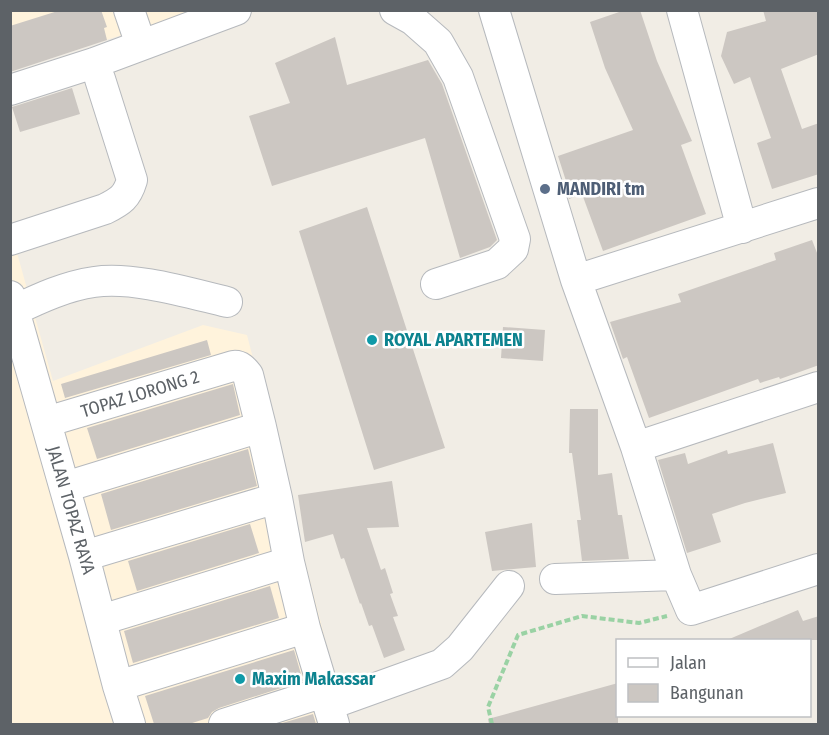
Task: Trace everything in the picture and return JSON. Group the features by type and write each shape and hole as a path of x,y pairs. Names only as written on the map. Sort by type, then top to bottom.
{"street":[{"path":"129,10 141,45"},
{"path":"10,90 94,63 236,10"},
{"path":"395,10 413,20 438,42 458,77 515,239 513,249 497,264 436,284"},
{"path":"494,10 576,280 636,447 676,574 691,610 819,568"},
{"path":"682,10 742,228"},
{"path":"10,240 105,209 117,203 128,192 132,180 100,79"},
{"path":"576,280 819,202"},
{"path":"13,303 94,282 115,280 228,302"},
{"name":"JALAN TOPAZ RAYA","path":"13,303 130,724"},
{"name":"TOPAZ LORONG 2","path":"46,422 237,366 248,375 261,427"},
{"path":"636,447 819,387"},
{"path":"65,487 261,427 304,628 329,707"},
{"path":"84,556 277,498"},
{"path":"101,620 289,562"},
{"path":"555,579 676,574"},
{"path":"224,724 329,707 442,664 460,648 509,586"},
{"path":"118,686 304,628"}],"path":[{"path":"492,724 488,707 518,635 582,616 639,623 691,610"}],"shaded area":[{"path":"11,11 198,11 11,70"},
{"path":"10,228 53,381 203,325 247,335 347,724 11,724"}],"building":[{"path":"61,10 101,10 107,27 104,28 107,40 10,72 10,26"},
{"path":"625,10 640,10 657,61 692,141 681,145 706,214 603,251 582,194 569,199 558,156 633,130 605,68 590,22"},
{"path":"763,10 819,10 819,54 781,69 802,129 819,123 819,174 772,189 757,143 771,138 750,77 734,84 721,56 727,32 766,21"},
{"path":"335,37 347,85 428,60 442,84 497,240 490,247 460,258 425,138 272,186 249,116 290,103 275,63"},
{"path":"72,88 80,114 20,132 12,107"},
{"name":"ROYAL APARTEMEN","path":"367,207 445,448 374,470 299,231"},
{"path":"812,240 819,258 819,365 780,379 779,377 760,383 758,379 649,418 627,357 623,359 610,322 681,302 678,294 776,260 774,253"},
{"path":"503,327 545,330 543,361 501,358"},
{"path":"207,340 211,355 65,398 61,384"},
{"path":"233,384 240,415 97,459 87,428"},
{"path":"570,409 598,409 598,475 612,473 618,515 622,515 629,559 582,561 577,520 581,520 572,453 569,453"},
{"path":"773,443 786,493 712,514 721,542 687,553 658,460 685,453 688,464 727,450 728,454"},
{"path":"248,449 257,486 111,530 101,494"},
{"path":"392,481 399,527 367,528 381,570 385,568 393,593 390,594 398,616 393,617 405,650 384,658 372,625 369,626 360,604 344,558 341,559 333,534 305,542 298,495"},
{"path":"532,523 536,567 492,571 485,532"},
{"path":"250,524 259,553 137,591 128,561"},
{"path":"270,586 279,618 133,663 124,631"},
{"path":"798,610 803,621 819,616 819,640 729,639"},
{"name":"Maxim Makassar","path":"294,650 303,681 219,708 208,718 189,724 154,724 145,696"},
{"path":"616,684 618,724 489,724 488,719"},
{"path":"313,714 316,724 279,724"}],"place":[{"name":"MANDIRI tm","path":"545,189"},
{"name":"ROYAL APARTEMEN","path":"372,340"},
{"name":"Maxim Makassar","path":"240,679"}]}
